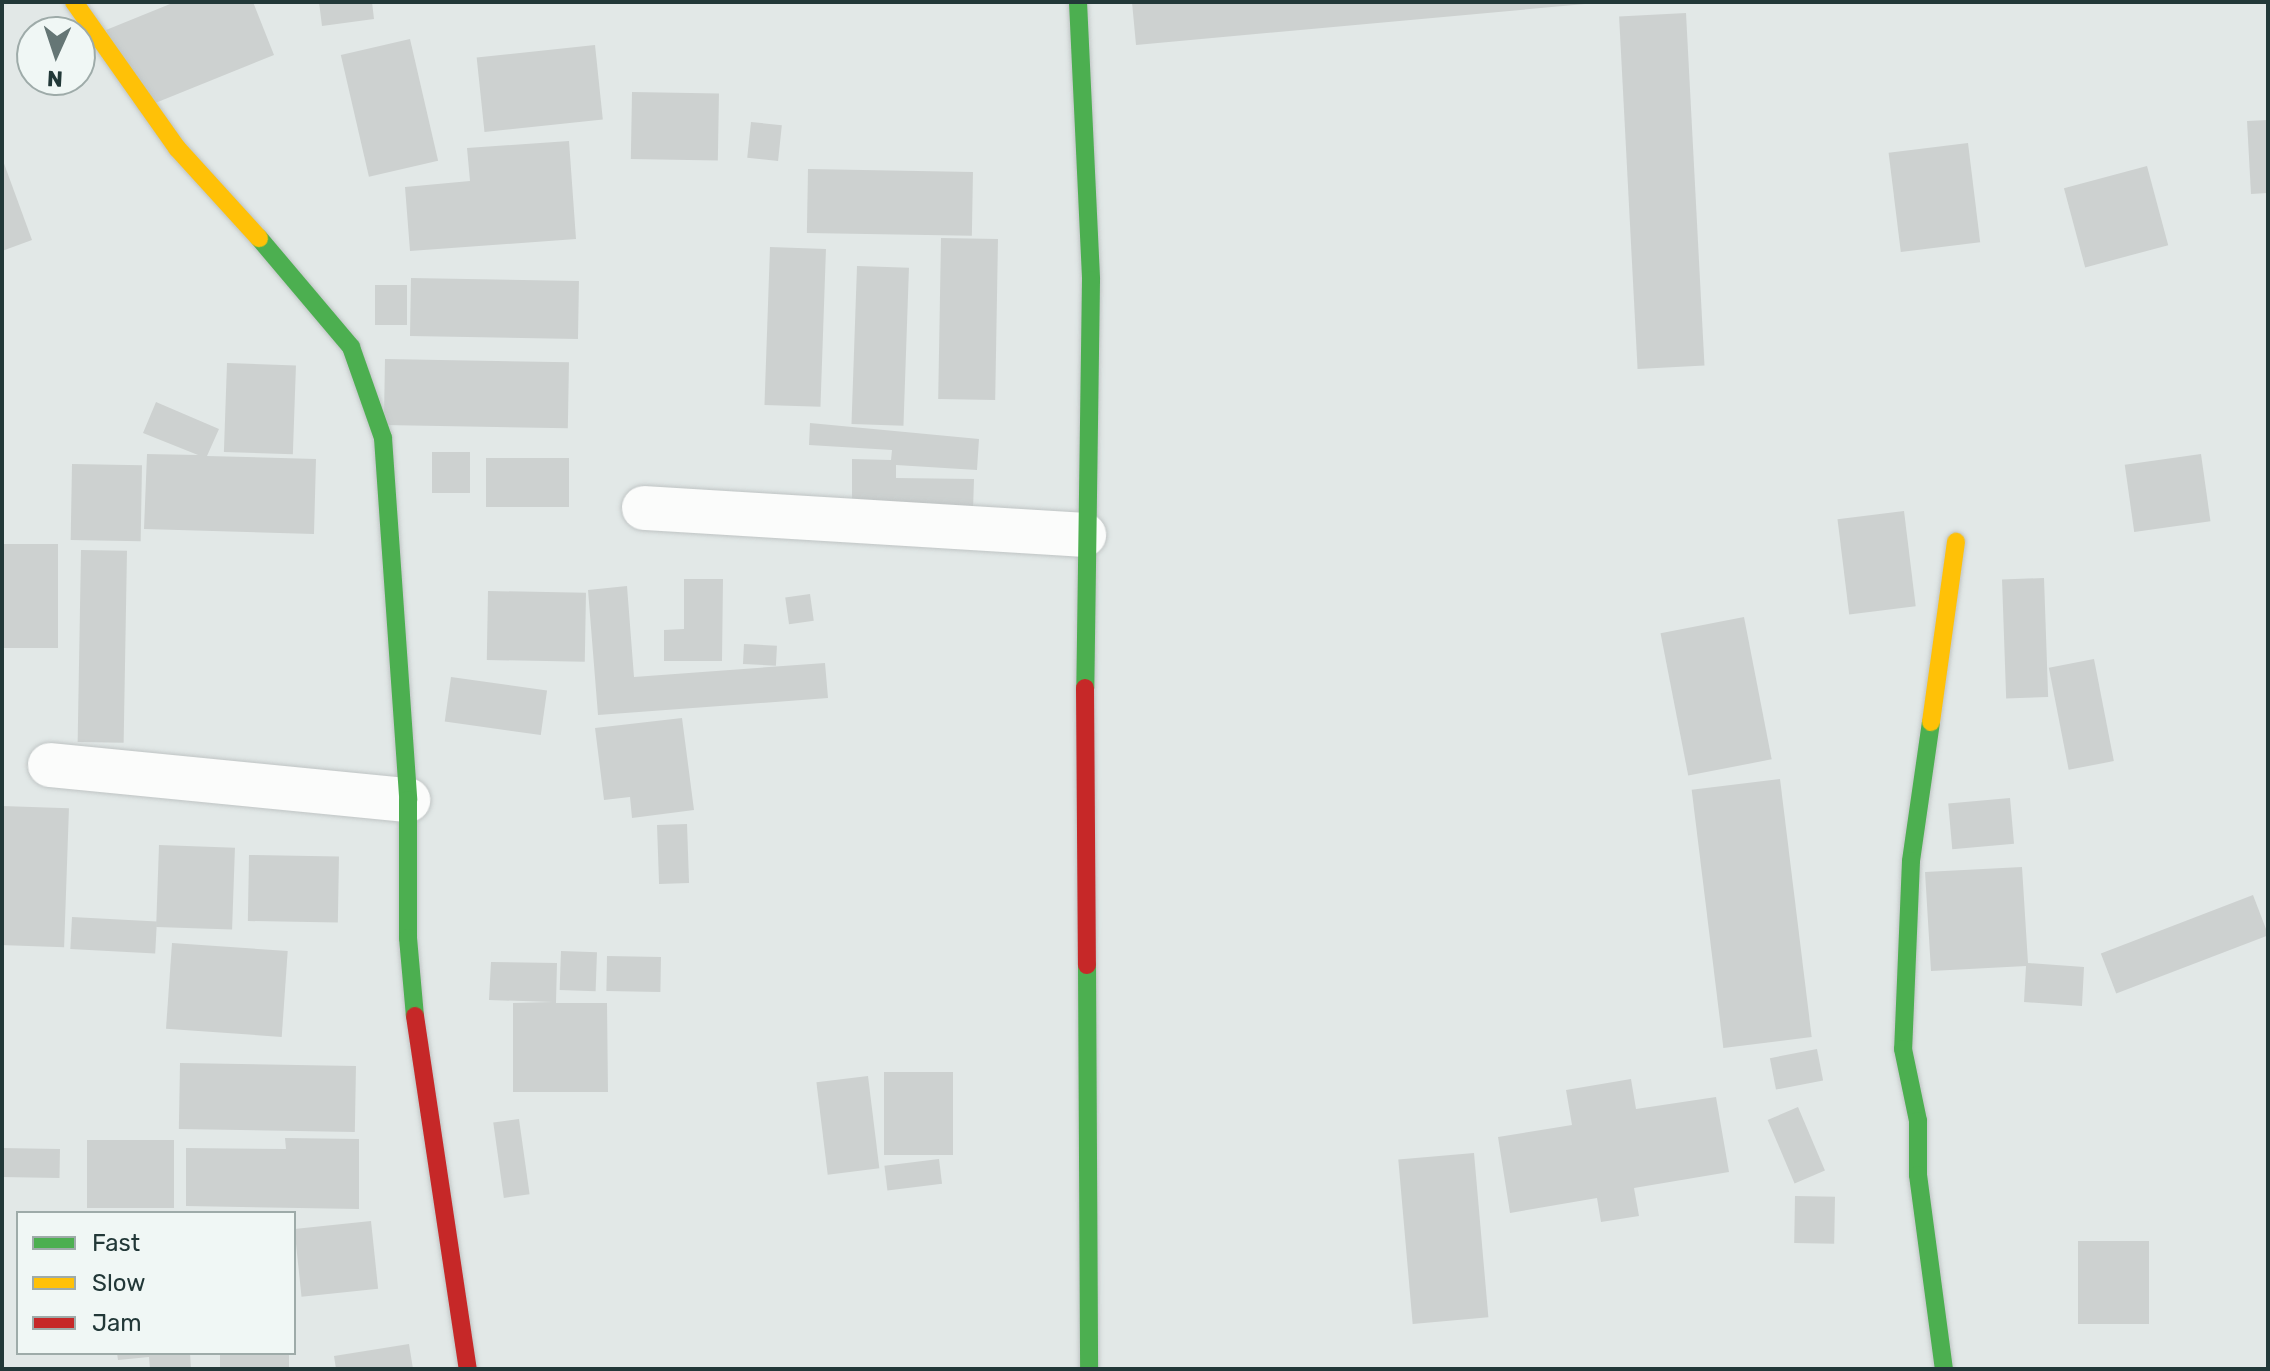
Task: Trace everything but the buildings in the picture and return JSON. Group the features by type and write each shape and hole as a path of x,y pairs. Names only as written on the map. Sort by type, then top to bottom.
{"street":[{"path":"74,2 139,100 310,294 365,373 383,438 408,800 408,938 415,1013 468,1369"},
{"path":"1078,2 1091,280 1084,535 1089,1369"},
{"path":"644,508 1084,535"},
{"path":"1944,1369 1918,1175 1918,1121 1903,1049 1911,861 1956,542"},
{"path":"50,765 408,800"}],"traffic: fast":[{"path":"1078,2 1091,280 1085,688"},
{"path":"259,238 351,347 383,438 408,800 408,938 415,1016"},
{"path":"1931,722 1911,861 1903,1049 1918,1121 1918,1175 1944,1369"},
{"path":"1087,965 1089,1369"}],"traffic: slow":[{"path":"74,2 177,148 259,238"},
{"path":"1931,722 1956,542"}],"traffic: jam":[{"path":"1085,688 1087,965"},
{"path":"415,1016 468,1369"}]}
